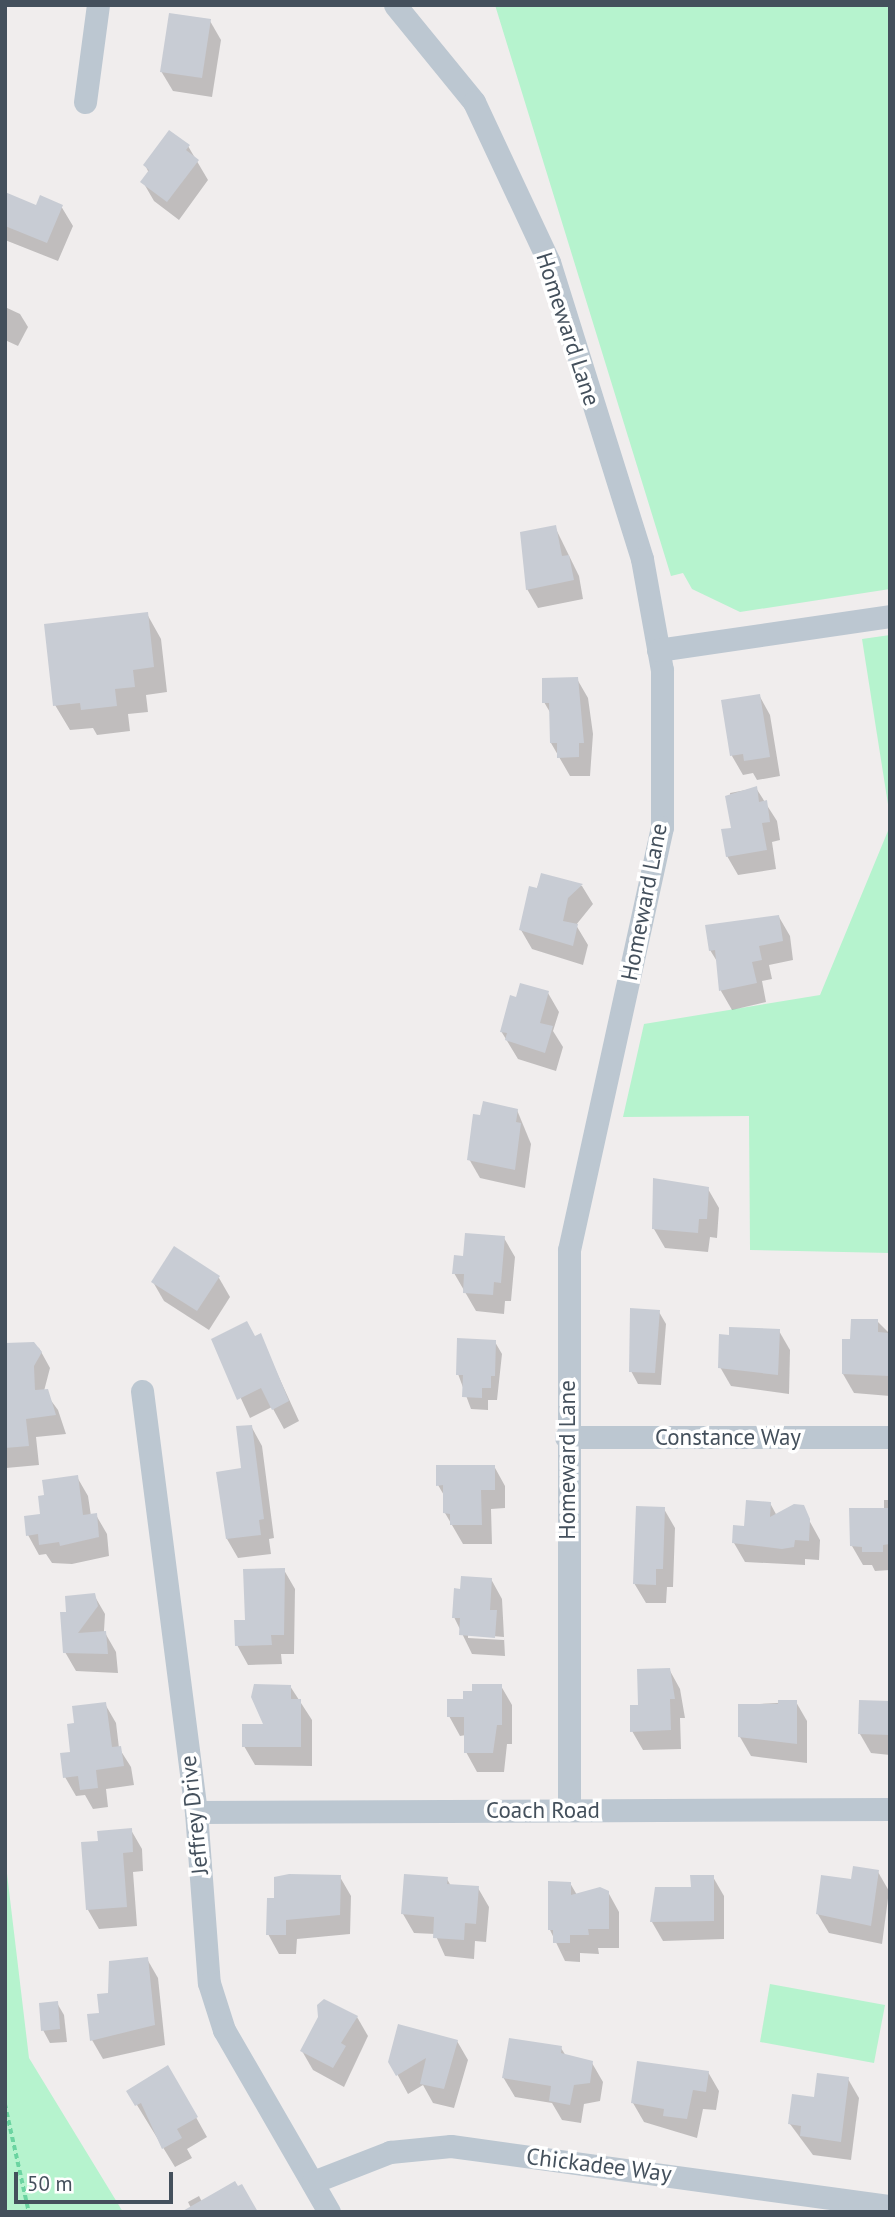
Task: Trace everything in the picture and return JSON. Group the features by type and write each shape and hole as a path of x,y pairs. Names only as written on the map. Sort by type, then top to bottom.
{"street":[{"path":"85,102 98,5"},
{"name":"Homeward Lane","path":"395,5 474,102 549,262 642,559 659,650 662,827 569,1250 566,1437 569,1810"},
{"path":"659,650 890,616"},
{"name":"Jeffrey Drive","path":"142,1391 196,1812 209,1983 224,2030 329,2212"},
{"name":"Constance Way","path":"566,1437 890,1437"},
{"name":"Coach Road","path":"196,1812 890,1808"},
{"name":"Chickadee Way","path":"313,2182 390,2152 451,2146 890,2206"}],"path":[{"path":"5,2104 29,2212"}],"green space":[{"path":"495,5 890,5 890,589 740,612 692,589 683,573 671,576"},
{"path":"890,635 890,817 862,639"},
{"path":"890,826 890,1253 750,1250 749,1116 623,1117 644,1024 820,995"},
{"path":"5,1857 29,2058 123,2212 5,2212"},
{"path":"770,1984 885,2005 874,2063 760,2042"}],"building":[{"path":"169,13 211,19 202,78 160,72"},
{"path":"169,130 190,145 186,150 199,160 167,202 140,182 149,170 143,165"},
{"path":"5,192 36,205 40,195 63,205 47,243 5,226"},
{"path":"556,525 562,556 569,555 574,580 526,590 520,532"},
{"path":"148,612 154,667 133,670 135,687 115,689 117,706 81,710 80,703 53,706 44,624"},
{"path":"578,677 584,743 579,743 579,757 557,758 557,743 550,743 549,703 542,703 542,678"},
{"path":"760,694 770,757 744,761 743,754 730,756 721,700"},
{"path":"757,786 759,802 767,800 770,822 762,823 767,850 726,857 721,829 731,828 725,796"},
{"path":"541,873 583,884 568,898 563,921 578,924 573,946 519,930 529,886 537,888"},
{"path":"779,915 783,941 759,946 762,960 752,962 757,983 719,991 715,950 709,951 705,925"},
{"path":"520,983 549,991 540,1023 553,1026 545,1053 505,1040 507,1033 500,1032 510,995 516,997"},
{"path":"483,1101 518,1109 516,1122 521,1123 515,1170 467,1160 473,1114 480,1115"},
{"path":"653,1178 709,1187 707,1219 699,1219 698,1233 652,1229"},
{"path":"465,1233 505,1236 501,1283 494,1282 493,1295 463,1293 464,1274 452,1274 454,1255 463,1256"},
{"path":"174,1246 220,1276 197,1311 151,1282"},
{"path":"630,1308 660,1310 655,1373 629,1372"},
{"path":"851,1319 878,1319 878,1332 890,1333 890,1376 842,1374 842,1339 850,1339"},
{"path":"247,1321 255,1336 261,1333 289,1401 272,1410 261,1388 237,1400 211,1339"},
{"path":"729,1327 780,1329 778,1375 718,1368 719,1334 729,1335"},
{"path":"457,1338 496,1340 495,1376 491,1376 491,1388 482,1388 482,1398 462,1397 463,1375 456,1375"},
{"path":"34,1342 42,1352 34,1366 35,1390 48,1389 56,1415 26,1419 29,1446 5,1448 5,1343"},
{"path":"252,1425 264,1519 259,1520 261,1535 226,1539 216,1472 241,1468 236,1426"},
{"path":"436,1465 495,1465 495,1490 481,1490 482,1525 450,1525 450,1514 443,1513 443,1485 436,1486"},
{"path":"78,1475 83,1515 97,1513 99,1537 60,1546 59,1542 39,1545 38,1534 26,1536 24,1516 40,1514 38,1496 44,1495 42,1480"},
{"path":"746,1500 771,1502 770,1517 794,1504 804,1505 810,1519 809,1541 795,1540 794,1547 782,1549 732,1543 733,1525 744,1526"},
{"path":"636,1506 665,1507 663,1569 656,1569 656,1585 633,1584"},
{"path":"849,1508 890,1508 890,1544 883,1545 883,1552 862,1552 862,1547 850,1546"},
{"path":"285,1568 284,1635 271,1635 272,1645 235,1646 234,1620 245,1620 243,1569"},
{"path":"461,1576 492,1578 490,1610 497,1610 495,1638 459,1635 460,1618 452,1618 454,1588 460,1589"},
{"path":"95,1593 98,1606 78,1633 106,1631 108,1654 63,1653 60,1612 66,1612 65,1596"},
{"path":"670,1668 675,1699 670,1699 671,1730 630,1732 630,1705 638,1705 637,1669"},
{"path":"254,1684 291,1685 291,1699 301,1699 301,1747 242,1747 242,1724 263,1724 251,1697"},
{"path":"472,1684 502,1684 502,1725 497,1725 493,1753 464,1753 464,1717 447,1717 447,1699 463,1699 463,1691 472,1691"},
{"path":"778,1700 797,1700 797,1744 738,1737 738,1704 778,1704"},
{"path":"859,1700 890,1701 890,1735 858,1734"},
{"path":"106,1702 112,1747 121,1746 124,1766 96,1770 98,1788 80,1790 78,1776 63,1778 60,1753 70,1752 67,1724 74,1723 72,1706"},
{"path":"132,1828 133,1852 123,1853 127,1907 86,1910 81,1842 98,1841 97,1831"},
{"path":"853,1866 879,1870 871,1926 816,1914 821,1875 851,1879"},
{"path":"289,1874 341,1875 340,1915 286,1920 286,1935 266,1935 267,1898 274,1898 274,1877"},
{"path":"404,1874 448,1877 447,1884 479,1886 476,1924 465,1923 464,1940 433,1938 434,1917 401,1914"},
{"path":"690,1875 714,1875 714,1921 650,1922 655,1887 691,1887"},
{"path":"548,1881 571,1882 571,1895 600,1887 609,1891 609,1929 588,1929 589,1935 570,1935 570,1943 553,1943 553,1930 548,1930"},
{"path":"148,1957 155,2025 90,2041 87,2014 99,2013 97,1994 108,1993 109,1961"},
{"path":"324,1999 358,2016 341,2043 346,2046 333,2068 300,2051 318,2017 317,2005"},
{"path":"58,2001 60,2029 41,2031 39,2003"},
{"path":"398,2024 458,2040 444,2089 420,2084 426,2058 396,2076 388,2062"},
{"path":"509,2038 562,2046 561,2053 593,2061 590,2083 574,2085 570,2105 549,2101 551,2086 502,2078"},
{"path":"637,2061 709,2071 706,2092 693,2090 687,2119 663,2116 664,2109 631,2103"},
{"path":"168,2065 198,2117 177,2129 182,2138 162,2149 141,2103 135,2106 126,2091"},
{"path":"817,2073 849,2077 841,2142 800,2136 801,2126 788,2124 792,2094 814,2097"},
{"path":"235,2181 238,2186 242,2184 258,2212 181,2212"}]}
